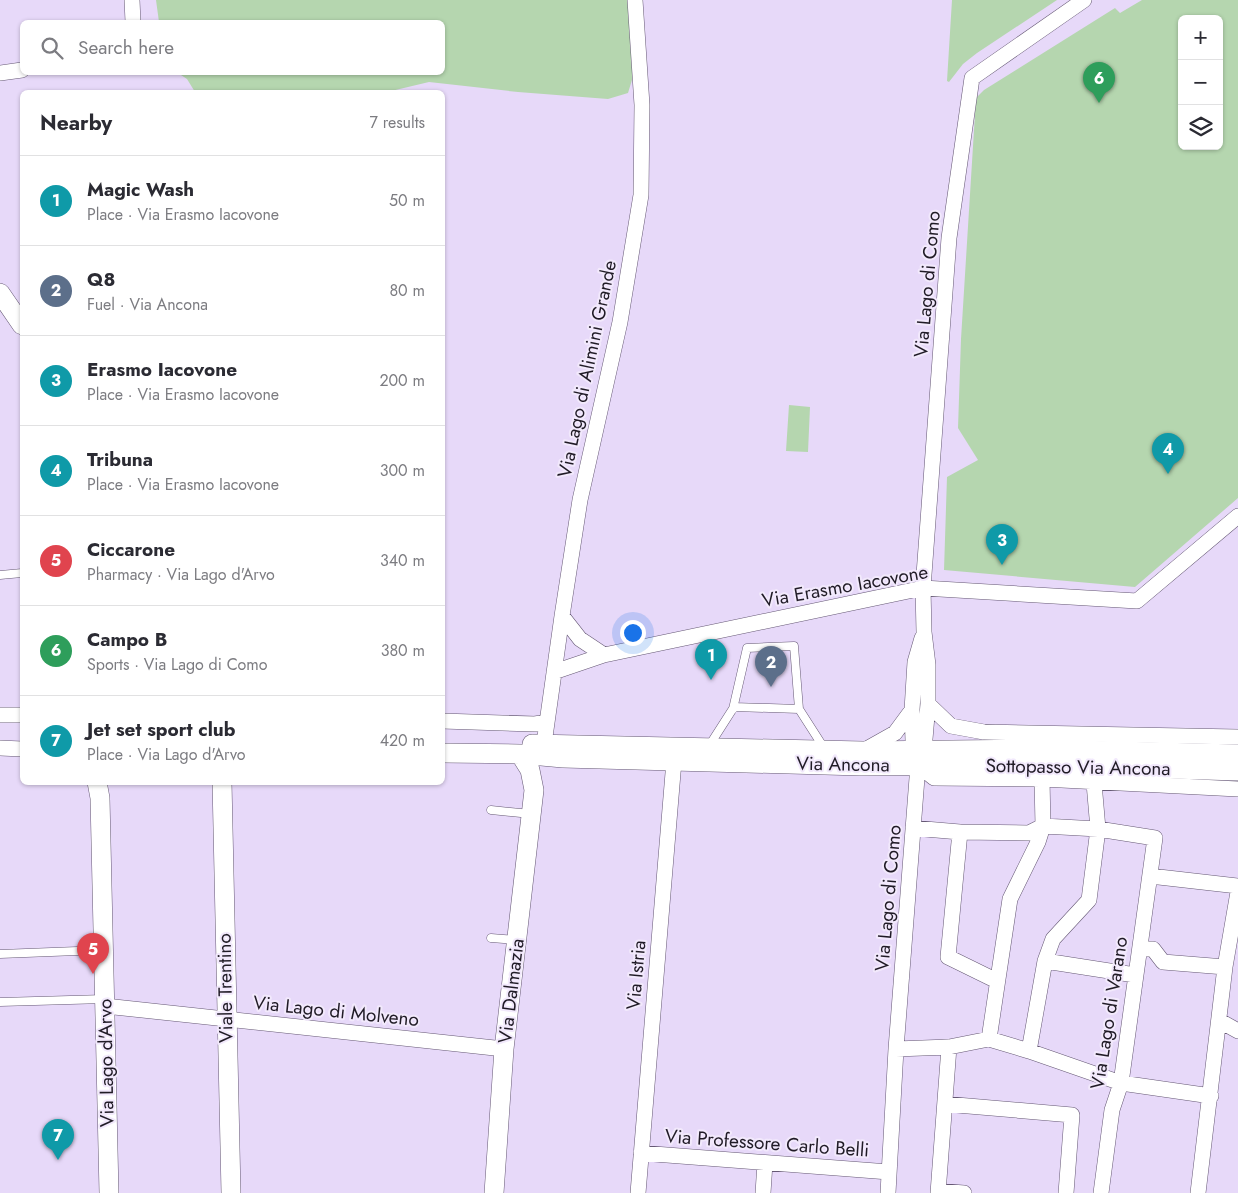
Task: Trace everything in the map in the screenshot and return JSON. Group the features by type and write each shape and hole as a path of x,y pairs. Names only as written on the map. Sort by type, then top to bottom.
{"street":[{"path":"132,0 133,20"},
{"name":"Via Lago di Alimini Grande","path":"544,744 580,500 620,322 641,195 642,106 635,0"},
{"name":"Via Lago di Como","path":"888,1193 896,1049 913,828 919,758 925,739 928,704 928,665 924,632 924,588 949,238 972,78 1084,0"},
{"path":"0,73 20,70"},
{"path":"0,293 20,322"},
{"name":"Via Erasmo Iacovone","path":"554,672 604,655 924,588 1137,601 1238,516"},
{"path":"562,616 580,638 604,655"},
{"name":"Via Lago di Como","path":"919,758 913,741 912,710 916,662 924,632"},
{"path":"928,704 951,726 984,732 1238,737"},
{"path":"863,752 895,733 912,710"},
{"path":"0,715 20,715"},
{"path":"445,720 535,724 547,722"},
{"path":"988,1039 1010,899 1038,842 1043,826 1041,768 1055,733"},
{"name":"Via Ancona","path":"445,741 825,750 919,758"},
{"path":"0,748 20,749"},
{"name":"Via Ancona","path":"445,753 861,766 919,758"},
{"name":"Via Dalmazia","path":"520,754 530,770 534,790"},
{"name":"Sottopasso Via Ancona","path":"1041,768 1238,754"},
{"name":"Via Dalmazia","path":"494,1193 504,1049 534,790 544,768 562,758"},
{"path":"919,758 934,778 1041,768 1094,783 1211,786 1238,789"},
{"name":"Sottopasso Via Ancona","path":"919,758 1041,768 1238,771"},
{"name":"Via Istria","path":"638,1193 674,761"},
{"path":"1029,1050 1045,961 1053,939 1089,900 1098,829 1094,783"},
{"path":"216,785 222,804"},
{"name":"Viale Trentino","path":"224,785 222,804 231,1193"},
{"name":"Via Lago d'Arvo","path":"100,788 109,1193"},
{"path":"913,828 960,832 1029,833 1043,826 1098,829"},
{"name":"Via Lago di Varano","path":"1098,829 1155,838 1121,1083 1112,1110 1101,1193"},
{"path":"960,832 948,957 997,981"},
{"path":"1150,876 1238,886"},
{"path":"1198,1193 1225,967 1238,892"},
{"path":"1140,948 1152,949 1164,962 1225,967"},
{"path":"1045,961 1135,975"},
{"name":"Via Lago di Molveno","path":"105,1003 226,1020 504,1049"},
{"path":"1220,1021 1238,1031"},
{"path":"896,1049 949,1047 988,1039 1029,1050 1121,1083 1211,1096"},
{"path":"949,1047 938,1192 964,1193"},
{"path":"945,1104 1072,1115 1066,1193"},
{"name":"Via Professore Carlo Belli","path":"641,1153 889,1172"},
{"path":"763,1193 766,1163"}],"lane":[{"path":"0,575 20,573"},
{"path":"733,709 747,648 794,646 799,709 825,750"},
{"path":"708,747 734,706 799,709"},
{"path":"491,810 531,814"},
{"path":"491,938 517,940"},
{"path":"0,954 104,950"},
{"path":"0,1002 105,1003"}],"green space":[{"path":"156,0 632,0 635,70 628,93 608,99 518,92 429,82 395,90 194,90 187,79 181,75 445,75 445,20 159,20"},
{"path":"952,0 1057,0 977,53 963,64 949,82 947,81"},
{"path":"1142,0 1238,0 1238,498 1135,587 944,570 947,477 978,460 958,428 961,339 976,98 984,90 1115,8 1120,13"},
{"path":"789,405 810,407 808,452 786,451"}],"place":[{"name":"Campo B","path":"1099,103"},
{"name":"Tribuna","path":"1168,474"},
{"name":"Erasmo Iacovone","path":"1002,565"},
{"name":"Magic Wash","path":"711,680"},
{"name":"Q8","path":"771,687"},
{"name":"Ciccarone","path":"93,974"},
{"name":"Jet set sport club","path":"58,1160"}]}
